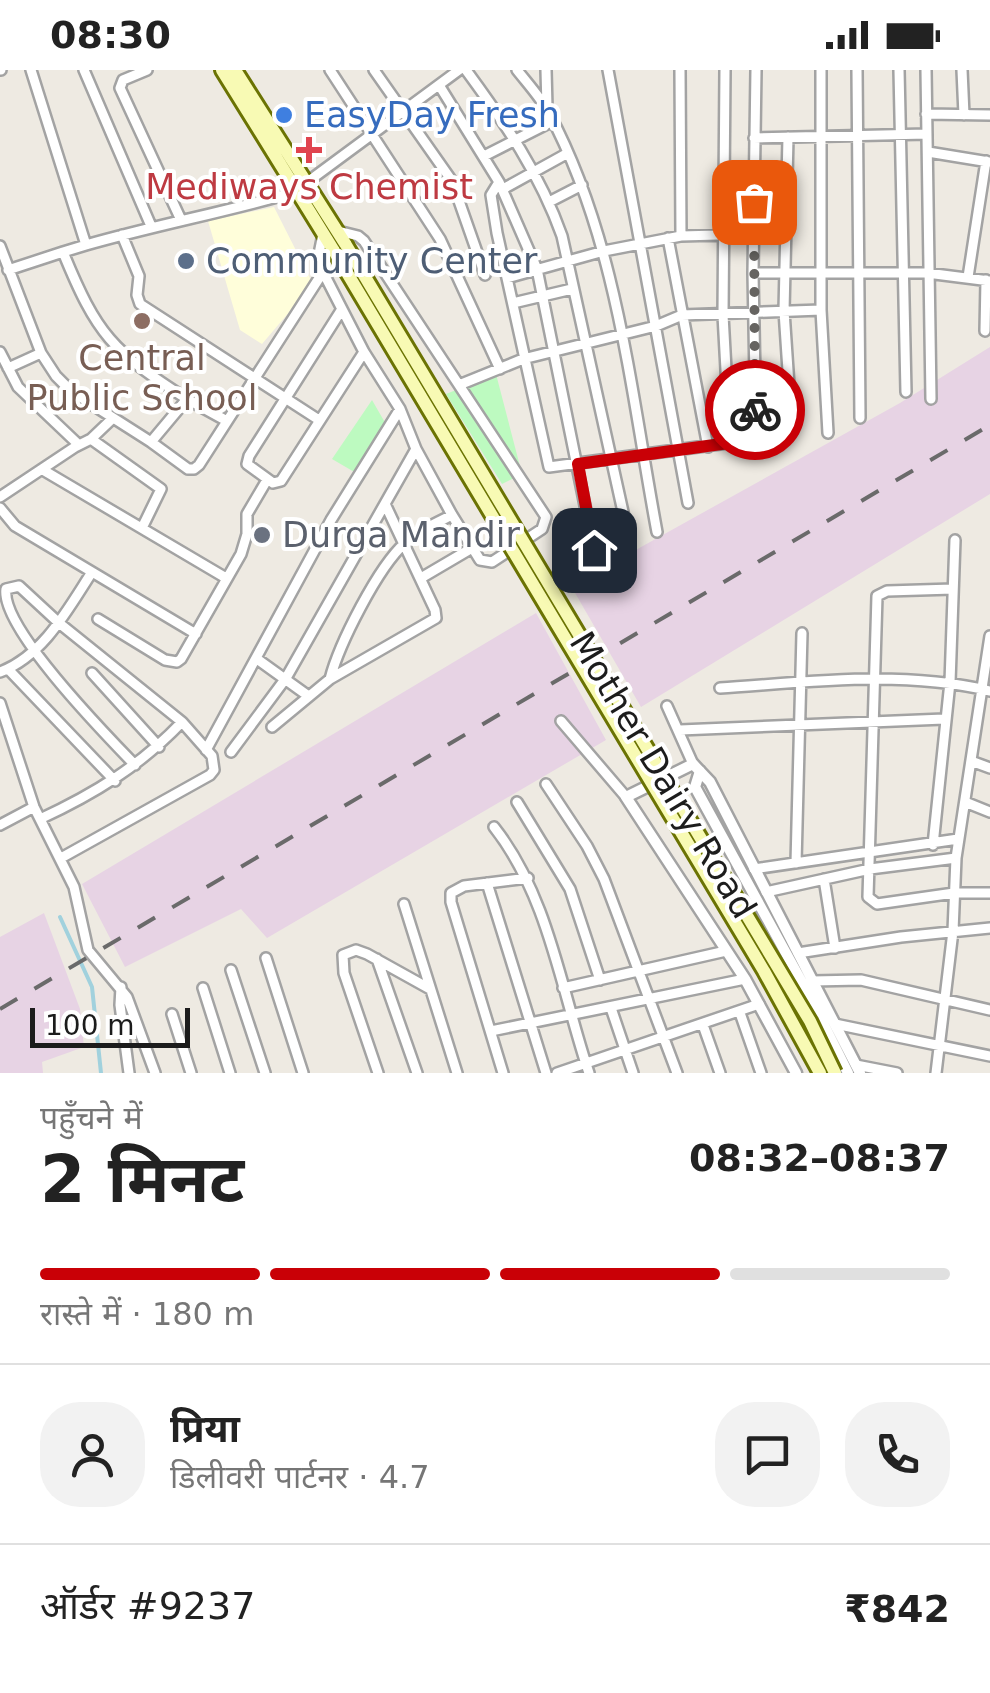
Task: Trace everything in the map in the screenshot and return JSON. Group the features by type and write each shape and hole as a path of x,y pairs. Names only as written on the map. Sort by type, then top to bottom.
{"main road":[{"name":"Mother Dairy Road","path":"222,70 340,248 810,1020 835,1073"},
{"name":"Mother Dairy Road","path":"236,70 301,188"},
{"name":"Mother Dairy Road","path":"340,248 820,1073"}],"street":[{"path":"32,70 86,245"},
{"path":"84,70 151,226"},
{"path":"148,70 123,80 120,88 180,220"},
{"path":"330,70 440,239 500,370"},
{"path":"374,70 452,181 485,275"},
{"path":"518,70 548,110 582,185 620,333 657,532"},
{"path":"546,70 548,110"},
{"path":"608,70 688,503"},
{"path":"680,70 681,236"},
{"path":"726,70 722,235 730,444"},
{"path":"568,153 491,194 548,464 552,468 750,440 756,433 756,70"},
{"path":"821,70 821,310 828,433"},
{"path":"857,70 860,418"},
{"path":"899,70 906,392"},
{"path":"926,70 931,400"},
{"path":"962,70 964,115"},
{"path":"8,270 151,226 216,215 301,188 456,71 516,140 550,202 568,260 629,539"},
{"path":"439,85 501,186 537,269 594,550"},
{"path":"926,114 990,115"},
{"path":"484,156 553,121"},
{"path":"754,138 927,134"},
{"path":"788,137 784,312 792,430"},
{"path":"928,152 988,162 968,277"},
{"path":"550,202 582,185"},
{"path":"330,232 358,236 364,241 546,517 546,524 492,562 480,560 452,515 416,450 400,409 364,352 323,272 318,254 330,232"},
{"path":"507,278 668,238 754,234"},
{"path":"122,235 139,276 136,295 140,304 319,420"},
{"path":"668,238 708,447"},
{"path":"0,246 41,353 56,376 71,391 194,469 323,272"},
{"path":"64,252 90,314 104,336 187,399 227,421"},
{"path":"753,273 927,273 988,281 985,331"},
{"path":"514,303 572,289"},
{"path":"342,309 247,464 267,480 281,482 364,352"},
{"path":"459,385 523,359 656,326 682,315 821,310"},
{"path":"41,353 3,361 33,404 79,445"},
{"path":"152,442 187,399"},
{"path":"206,750 331,520 400,409"},
{"path":"0,497 91,439 113,418"},
{"path":"91,439 162,490 142,528"},
{"path":"231,752 286,678 416,450"},
{"path":"43,470 226,578"},
{"path":"98,618 172,662 182,659 246,540 247,514 267,480"},
{"path":"272,727 330,679 433,622 435,610 386,506"},
{"path":"0,508 14,526 196,634"},
{"path":"330,679 350,628 405,542 452,515"},
{"path":"933,844 950,682 955,540"},
{"path":"421,578 472,548"},
{"path":"92,572 58,623 30,654 4,670 115,780"},
{"path":"61,858 210,775 214,763 182,722 58,623 17,585 6,589 6,609 30,654 135,765"},
{"path":"953,589 881,592 876,601 868,897 872,904 954,893 990,894"},
{"path":"796,863 802,633"},
{"path":"936,1073 953,930 958,839 986,690 990,636"},
{"path":"257,658 307,695"},
{"path":"92,673 159,746"},
{"path":"720,688 874,678 950,682 986,690"},
{"path":"0,703 34,806 74,887 88,950 121,987 135,1012 156,1073"},
{"path":"666,706 697,767 710,782 855,1070"},
{"path":"680,730 944,719"},
{"path":"40,819 115,780 159,746 182,722"},
{"path":"562,722 626,797 745,979 796,1073"},
{"path":"0,746 10,740"},
{"path":"971,761 990,768"},
{"path":"626,797 697,767"},
{"path":"697,767 695,787 810,997 855,1070"},
{"path":"546,784 588,846 604,879 677,1073"},
{"path":"517,802 570,889 600,980"},
{"path":"965,802 990,812"},
{"path":"0,825 34,806"},
{"path":"494,826 528,878 588,1068"},
{"path":"754,869 958,839"},
{"path":"766,892 870,869 956,858"},
{"path":"504,1073 451,894 456,888 528,878"},
{"path":"824,879 835,948"},
{"path":"487,883 546,1073"},
{"path":"404,904 456,1073"},
{"path":"798,953 990,928"},
{"path":"378,1073 341,962 348,951 356,950 430,989"},
{"path":"563,988 726,951"},
{"path":"266,958 303,1073"},
{"path":"377,959 416,1073"},
{"path":"232,970 265,1073"},
{"path":"490,1031 745,979"},
{"path":"812,981 861,980 990,1010"},
{"path":"121,987 129,1073"},
{"path":"203,988 230,1073"},
{"path":"557,1073 588,1068 625,1050 759,1004"},
{"path":"611,1008 633,1073"},
{"path":"740,1013 761,1073"},
{"path":"172,1014 191,1073"},
{"path":"835,1024 990,1056"},
{"path":"703,1025 720,1073"},
{"path":"855,1070 898,1073"}],"shaded area":[{"path":"274,207 313,284 262,344 240,330 208,221"},
{"path":"990,347 990,494 641,707 571,586 900,403"},
{"path":"536,613 606,740 267,938 241,909 125,967 82,884"},
{"path":"44,913 80,1009 84,1047 42,1062 43,1073 0,1073 0,937"}],"green space":[{"path":"496,374 522,474 502,484 446,394"},
{"path":"372,400 387,426 356,473 332,459"}],"waterway":[{"path":"60,917 92,987 101,1073"}],"railway":[{"path":"0,1009 990,425"}],"way so far":[{"path":"754,202 755,410"}],"place":[{"name":"EasyDay Fresh","path":"284,115"},
{"name":"Mediways Chemist","path":"309,150"},
{"name":"Community Center","path":"186,261"},
{"name":"Central Public School","path":"142,321"},
{"name":"Durga Mandir","path":"262,535"}],"route":[{"path":"594,550 578,464 750,440 756,433 755,410"}]}
